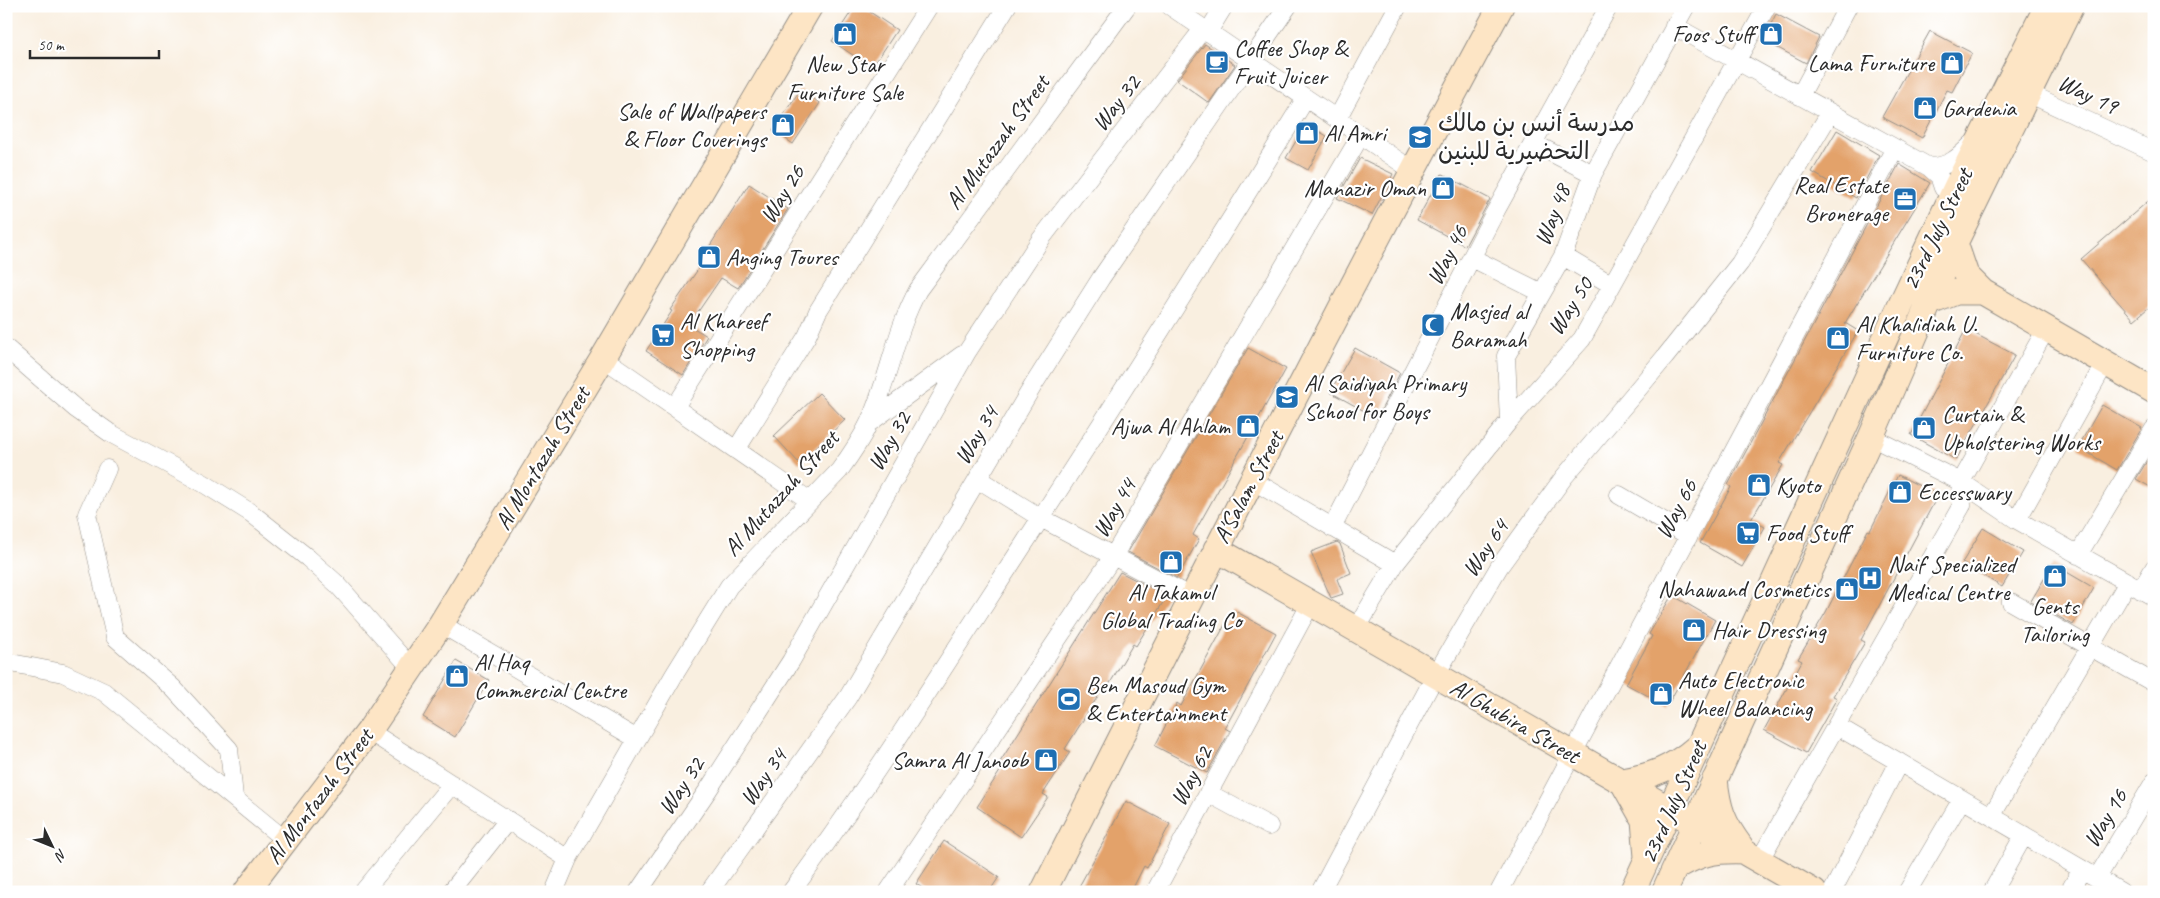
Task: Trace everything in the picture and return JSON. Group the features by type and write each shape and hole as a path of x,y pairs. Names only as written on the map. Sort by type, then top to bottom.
{"street":[{"name":"Al Montazah Street","path":"246,892 369,731 441,624 603,358 810,6"},
{"name":"Way 26","path":"675,407 929,6"},
{"path":"736,450 807,336 818,311 1007,6"},
{"name":"Al Mutazzah Street","path":"554,892 568,858 729,586 839,471 854,450 869,422 905,313 918,290 1127,6"},
{"path":"1170,6 1412,170"},
{"name":"Way 32","path":"638,892 708,790 791,661 967,352 1041,239 1224,6"},
{"name":"Way 34","path":"709,892 848,697 1101,278 1288,6"},
{"path":"1337,119 1398,6"},
{"name":"A'Salam Street","path":"1043,892 1216,549 1412,170 1501,6"},
{"name":"Way 46","path":"1332,528 1533,143 1609,6"},
{"name":"Way 48","path":"1509,421 1506,356 1563,256 1593,174 1686,6"},
{"name":"Way 50","path":"1356,629 1395,564 1509,421 1582,339 1768,6"},
{"path":"1800,96 1848,6"},
{"name":"23rd July Street","path":"1632,892 1957,185 2047,6"},
{"name":"23rd July Street","path":"1664,892 1871,437 1955,244 2071,6"},
{"path":"1674,26 1928,167 1939,176 1942,188 1957,185"},
{"name":"Way 19","path":"2028,93 2154,152"},
{"path":"791,892 925,696 1041,518 1183,297 1306,98"},
{"name":"Way 64","path":"1320,892 1435,676 1499,567 1564,476 1665,357 1740,263 1830,113"},
{"path":"1928,167 1943,167 1953,162 1983,134"},
{"name":"Way 44","path":"888,892 1114,555 1361,135"},
{"path":"1533,143 1593,174"},
{"name":"Way 66","path":"1499,892 1895,148"},
{"path":"1955,244 1966,275 1983,292 2105,363 2149,381"},
{"path":"1563,256 1612,285"},
{"path":"1472,258 1542,293"},
{"path":"1928,303 1956,292 1983,292"},
{"path":"1752,856 1837,726 1962,505 1961,482 2046,329"},
{"path":"6,348 76,409 110,433 202,483 251,513 336,584 412,669"},
{"path":"869,422 967,352"},
{"path":"603,358 810,501"},
{"path":"2017,520 2105,363"},
{"path":"2078,554 2154,429"},
{"path":"1871,437 1961,482 2017,520 2141,590"},
{"path":"107,469 87,514 116,637 173,688 229,749 234,797"},
{"path":"978,479 1041,518 1114,555 1191,598"},
{"path":"1252,480 1395,564"},
{"path":"1619,496 1689,536"},
{"name":"Al Ghubira Street","path":"1216,549 1814,892"},
{"path":"1992,815 2090,647 2141,590 2154,568"},
{"path":"2011,602 2154,683"},
{"name":"Way 62","path":"1155,892 1311,603"},
{"path":"441,624 637,739"},
{"path":"6,662 63,673 104,692 285,840"},
{"path":"1837,726 2121,892"},
{"path":"369,731 568,858"},
{"path":"1647,860 1644,820 1622,781 1663,772 1681,761 1698,746"},
{"path":"1832,892 1899,762"},
{"path":"1715,779 1720,812 1726,826 1752,856"},
{"name":"Way 16","path":"2069,892 2090,874 2154,782"},
{"path":"363,892 452,784"},
{"path":"1208,793 1269,826"},
{"path":"1907,892 1962,799"},
{"path":"451,892 508,820"},
{"path":"1992,892 2024,835"},
{"path":"1676,866 1698,855 1717,850 1752,856"}],"building":[{"path":"855,6 861,6 897,30 872,68 832,41"},
{"path":"1776,14 1819,37 1806,63 1763,40"},
{"path":"1930,31 1972,53 1952,92 1947,90 1922,138 1882,117"},
{"path":"1205,44 1235,65 1209,103 1177,80"},
{"path":"800,90 820,103 793,144 773,130"},
{"path":"1306,124 1327,136 1308,170 1286,158"},
{"path":"1837,130 1879,155 1856,198 1812,172"},
{"path":"1360,158 1393,174 1372,215 1337,198"},
{"path":"1899,164 1930,183 1845,323 1858,331 1779,463 1783,465 1751,520 1765,527 1742,567 1700,543 1731,487 1728,485"},
{"path":"1442,174 1490,199 1465,246 1417,220"},
{"path":"749,184 788,209 738,288 721,278 689,325 707,336 683,375 646,351 672,311 670,310 701,265 699,263"},
{"path":"2154,196 2154,303 2134,320 2081,259"},
{"path":"1966,329 2015,355 1956,460 1911,435"},
{"path":"1248,348 1286,369 1193,535 1199,539 1177,578 1128,552"},
{"path":"1355,348 1400,373 1377,418 1330,392"},
{"path":"819,393 845,420 799,463 774,436"},
{"path":"2102,405 2142,428 2117,470 2078,447"},
{"path":"2154,452 2154,489 2136,479"},
{"path":"1898,475 1938,495 1861,640 1865,642 1833,696 1837,698 1806,753 1764,730 1802,661 1798,659 1826,612"},
{"path":"1983,528 2023,552 2002,587 1962,563"},
{"path":"1337,542 1340,544 1351,573 1337,579 1343,594 1331,598 1311,552"},
{"path":"2053,564 2094,588 2073,625 2031,601"},
{"path":"1120,572 1167,596 1136,646 1133,644 1106,690 1103,688 1065,749 1070,752 1043,794 1048,797 1021,837 977,807 1004,765 1000,762"},
{"path":"1672,595 1715,620 1667,706 1626,684 1652,636 1649,634"},
{"path":"1233,610 1276,633 1225,728 1230,731 1207,773 1155,746 1177,703 1181,706"},
{"path":"456,661 489,680 455,737 423,717"},
{"path":"1126,801 1170,824 1147,868 1144,866 1131,892 1076,892"},
{"path":"944,841 999,877 989,892 929,892 916,884"}],"place":[{"name":"New Star Furniture Sale","path":"845,34"},
{"name":"Foos Stuff","path":"1771,34"},
{"name":"Coffee Shop & Fruit Juicer","path":"1217,62"},
{"name":"Lama Furniture","path":"1952,63"},
{"name":"Gardenia","path":"1925,108"},
{"name":"Sale of Wallpapers & Floor Coverings","path":"783,125"},
{"name":"Al Amri","path":"1307,133"},
{"name":"مدرسة أنس بن مالك التحضيرية للبنين","path":"1420,137"},
{"name":"Manazir Oman","path":"1443,188"},
{"name":"Real Estate Bronerage","path":"1905,199"},
{"name":"Anging Toures","path":"709,257"},
{"name":"Masjed al Baramah","path":"1433,325"},
{"name":"Al Khareef Shopping","path":"663,335"},
{"name":"Al Khalidiah U. Furniture Co.","path":"1838,338"},
{"name":"Al Saidiyah Primary School for Boys","path":"1287,397"},
{"name":"Ajwa Al Ahlam","path":"1248,426"},
{"name":"Curtain & Upholstering Works","path":"1924,428"},
{"name":"Kyoto","path":"1759,485"},
{"name":"Eccesswary","path":"1900,492"},
{"name":"Food Stuff","path":"1748,533"},
{"name":"Al Takamul Global Trading Co","path":"1171,562"},
{"name":"Gents Tailoring","path":"2055,576"},
{"name":"Naif Specialized Medical Centre","path":"1870,578"},
{"name":"Nahawand Cosmetics","path":"1847,589"},
{"name":"Hair Dressing","path":"1694,630"},
{"name":"Al Haq Commercial Centre","path":"457,676"},
{"name":"Auto Electronic Wheel Balancing","path":"1661,694"},
{"name":"Ben Masoud Gym & Entertainment","path":"1069,699"},
{"name":"Samra Al Janoob","path":"1046,760"}]}
